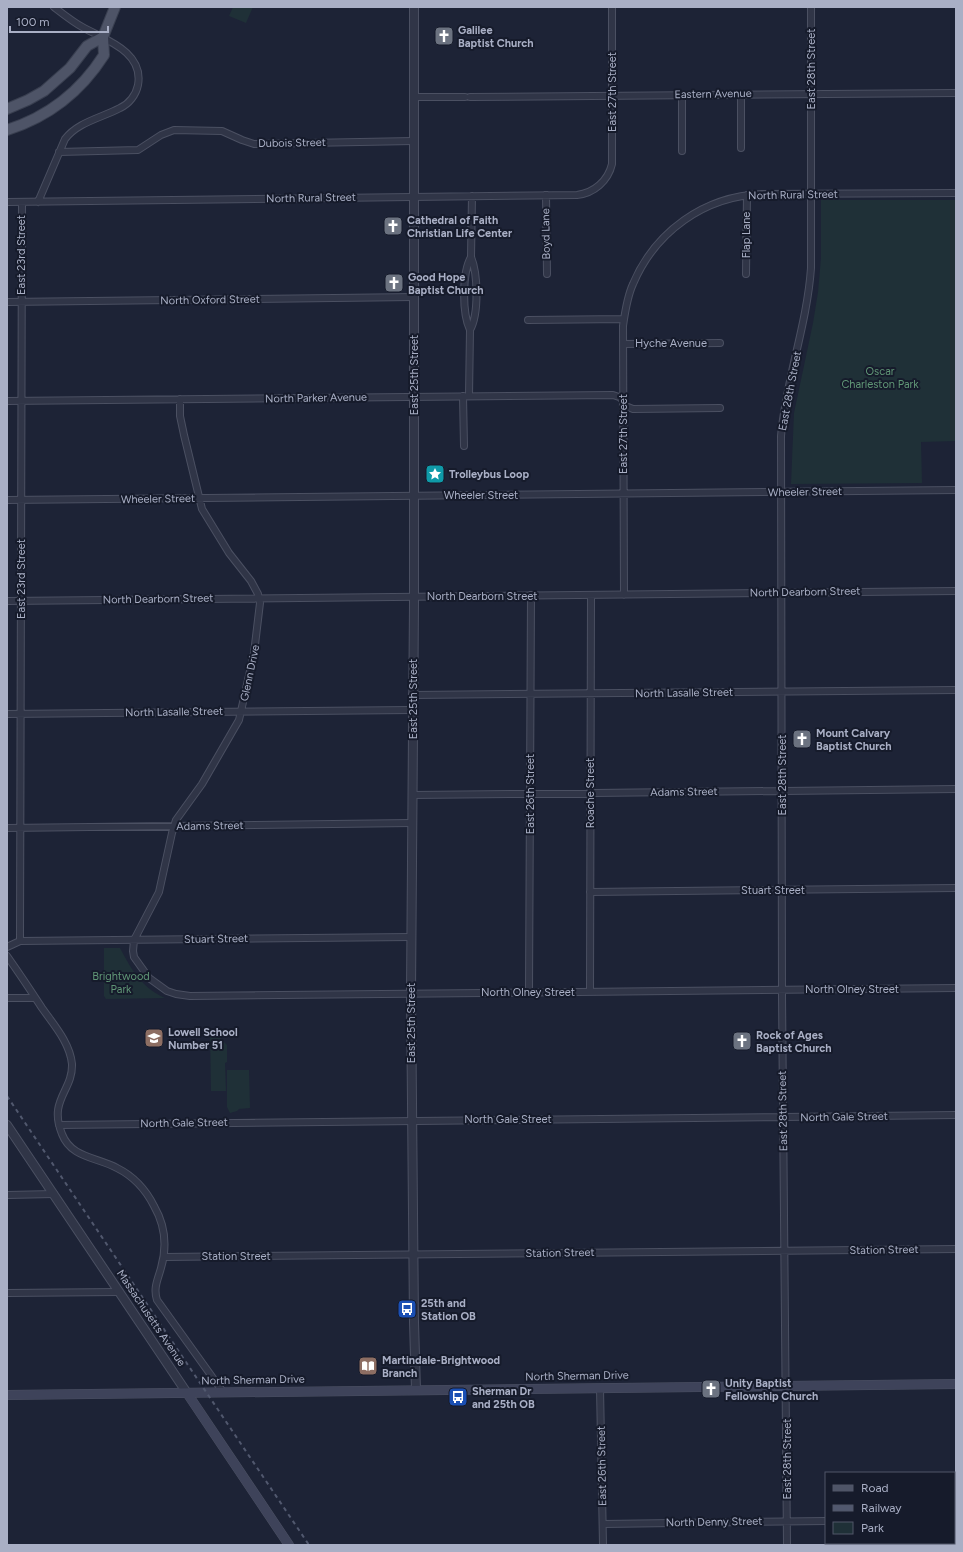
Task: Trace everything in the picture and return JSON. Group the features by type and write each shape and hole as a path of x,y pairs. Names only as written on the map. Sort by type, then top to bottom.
{"main road":[{"path":"7,130 23,125 40,116 70,95 92,72 104,55 103,37 115,7"},
{"path":"7,110 44,91 70,68 87,46 103,37"},
{"name":"North Sherman Drive","path":"7,1395 956,1384"},
{"name":"Massachusetts Avenue","path":"187,1393 289,1545"}],"street":[{"path":"38,202 64,139 70,132 78,127 121,108 128,102 135,92 138,75 132,58 126,51 83,27 54,7"},
{"name":"East 25th Street","path":"414,7 414,596 412,695 411,993 416,1390"},
{"name":"East 27th Street","path":"607,176 611,167 612,159 612,7"},
{"name":"East 28th Street","path":"787,1545 786,1251 782,990 782,424 803,330 811,274 811,7"},
{"name":"Eastern Avenue","path":"413,97 956,93"},
{"path":"741,94 741,148"},
{"path":"682,95 682,151"},
{"name":"Dubois Street","path":"59,152 138,150 161,135 174,130 222,130 254,144 413,141"},
{"name":"North Rural Street","path":"7,202 577,195 588,193 600,186 607,176"},
{"name":"North Rural Street","path":"637,275 653,250 667,234 678,224 693,214 714,203 747,195 956,193"},
{"name":"Boyd Lane","path":"546,195 547,274"},
{"name":"Flap Lane","path":"746,274 747,195"},
{"path":"464,446 470,330 474,323 477,290 474,265 471,257 472,196"},
{"name":"East 23rd Street","path":"20,941 22,202"},
{"path":"470,330 467,323 464,290 467,264 471,257"},
{"name":"East 27th Street","path":"624,595 624,319 629,295 637,275"},
{"name":"North Oxford Street","path":"7,302 414,297"},
{"path":"528,320 624,319"},
{"name":"Hyche Avenue","path":"623,344 720,343"},
{"name":"North Parker Avenue","path":"7,401 613,395 619,397 628,408 633,409 720,408"},
{"path":"180,400 180,416 202,509 229,553 251,581 260,598"},
{"name":"Wheeler Street","path":"7,500 956,490"},
{"name":"North Dearborn Street","path":"7,600 956,591"},
{"name":"East 26th Street","path":"529,992 531,595"},
{"name":"Roache Street","path":"590,595 590,992"},
{"name":"Glenn Drive","path":"134,940 160,892 177,818 202,784 235,728 242,711 258,630 260,598"},
{"name":"North Lasalle Street","path":"412,695 956,690"},
{"name":"North Lasalle Street","path":"7,714 412,710"},
{"name":"Adams Street","path":"412,795 956,789"},
{"name":"Adams Street","path":"7,828 412,823"},
{"name":"Stuart Street","path":"590,892 956,888"},
{"name":"Stuart Street","path":"20,941 411,937"},
{"name":"North Olney Street","path":"134,940 134,956 149,978 162,988 182,995 956,988"},
{"path":"7,947 20,941"},
{"path":"7,956 64,1041 71,1060 70,1076 60,1099 58,1110 59,1125 63,1138 73,1149 83,1155 124,1172 139,1185 149,1197 162,1223 164,1237 164,1257 155,1292 160,1305 223,1392"},
{"path":"7,998 36,998"},
{"name":"North Gale Street","path":"59,1125 956,1115"},
{"name":"Massachusetts Avenue","path":"7,1125 187,1393"},
{"path":"7,1195 54,1194"},
{"name":"Station Street","path":"164,1257 956,1249"},
{"path":"7,1293 119,1292"},
{"name":"East 26th Street","path":"600,1388 603,1545"},
{"name":"North Denny Street","path":"602,1524 825,1521"}],"green space":[{"path":"233,7 253,7 246,23 229,16"},
{"name":"Oscar Charleston Park","path":"821,200 956,200 956,441 921,442 922,483 791,484 794,413 818,292 821,258"},
{"name":"Brightwood Park","path":"104,948 120,948 138,977 150,989 165,998 106,999 104,996"},
{"path":"210,1032 217,1032 217,1035 227,1045 227,1062 225,1063 226,1091 211,1091"},
{"path":"227,1070 249,1070 250,1108 239,1109 230,1113 227,1107"}],"railway":[{"path":"7,1096 309,1545"}],"place":[{"name":"Galilee Baptist Church","path":"444,36"},
{"name":"Cathedral of Faith Christian Life Center","path":"393,226"},
{"name":"Good Hope Baptist Church","path":"394,283"},
{"name":"Trolleybus Loop","path":"435,474"},
{"name":"Mount Calvary Baptist Church","path":"802,739"},
{"name":"Lowell School Number 51","path":"154,1038"},
{"name":"Rock of Ages Baptist Church","path":"742,1041"},
{"name":"25th and Station OB","path":"407,1309"},
{"name":"Martindale-Brightwood Branch","path":"368,1366"},
{"name":"Unity Baptist Fellowship Church","path":"711,1389"},
{"name":"Sherman Dr and 25th OB","path":"458,1397"}]}
